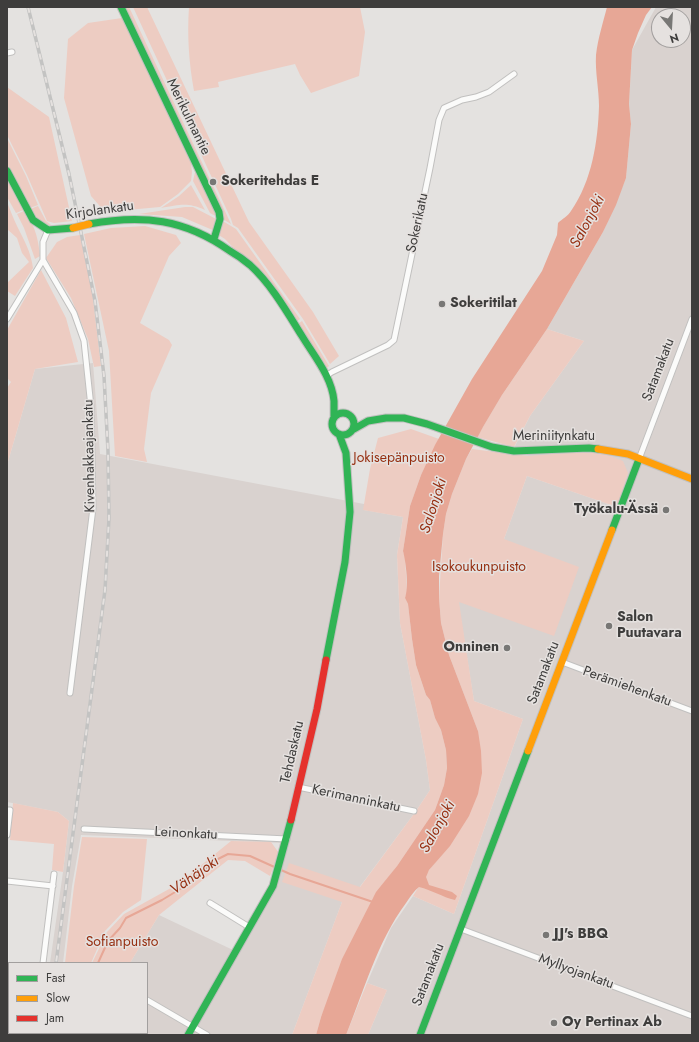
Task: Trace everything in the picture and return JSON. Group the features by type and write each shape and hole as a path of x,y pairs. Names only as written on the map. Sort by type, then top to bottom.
{"street":[{"name":"Merikulmantie","path":"121,7 219,212 220,219 214,239"},
{"name":"Sokerikatu","path":"326,376 388,345 394,340 439,120 444,108 462,100 489,92 514,74"},
{"name":"Kirjolankatu","path":"7,171 33,220 48,230 73,228 90,224 141,218 157,219 180,224 224,244 249,265 267,285 295,324 326,376 334,399 334,416"},
{"path":"7,319 43,260 43,242 48,230"},
{"name":"Kivenhakkaajankatu","path":"43,260 74,313 84,341 91,407 93,508 70,693"},
{"name":"Satamakatu","path":"420,1035 692,319"},
{"name":"Kirjolankatu","path":"334,399 348,414"},
{"path":"338,413 348,414 355,423 352,431 344,436 339,434 332,426 332,420 338,413"},
{"name":"Meriniitynkatu","path":"348,414 368,421"},
{"name":"Meriniitynkatu","path":"352,431 368,421 386,418 404,418 427,424 492,447 514,451 589,448 628,454 692,479"},
{"name":"Tehdaskatu","path":"346,453 352,431"},
{"name":"Tehdaskatu","path":"188,1035 273,886 287,839 317,709 345,562 350,512 346,453 339,434"},
{"name":"Perämiehenkatu","path":"562,662 692,711"},
{"name":"Kerimanninkatu","path":"298,787 414,811"},
{"path":"7,835 8,810"},
{"name":"Leinonkatu","path":"84,829 287,839"},
{"path":"43,962 54,874"},
{"path":"7,881 53,886"},
{"path":"210,903 249,927"},
{"name":"Myllyojankatu","path":"461,929 692,1016"},
{"path":"148,1001 207,1035"}],"shaded area":[{"path":"656,7 692,7 692,1035 368,1035 387,990 367,983 391,928 413,896 454,914 523,719 474,701 458,602 504,539 527,476 617,507 528,456 511,454 530,416 584,341 547,329 603,232 626,178 631,124 629,104 632,50 651,16 651,48 691,48 691,8"},
{"path":"93,363 100,454 364,504 364,510 403,517 397,555 400,623 426,760 430,790 356,892 342,902 292,1035 106,1035 148,1034 148,962 131,962 159,915 233,950 273,878 282,843 81,835 72,886 63,962 50,962 69,821 58,812 7,802 7,465 35,369"}],"green space":[{"path":"124,7 129,7 231,224 221,218"},
{"path":"133,7 147,7 249,222 313,312 339,356 330,364 303,319 238,228 233,225"},
{"path":"189,7 360,7 365,32 359,76 311,93 295,64 218,82 219,87 194,91 189,49"},
{"path":"122,18 172,119 181,143 191,163 192,172 191,181 178,194 160,207 105,212 91,196 64,98 68,39 88,23"},
{"path":"7,87 49,117 72,221 54,223 47,221 27,175 7,135"},
{"path":"7,138 26,176 38,205 27,209 7,168"},
{"path":"196,168 219,218 210,213 193,181"},
{"path":"7,174 26,209 16,213 7,197"},
{"path":"191,185 205,210 188,205 161,208 179,196"},
{"path":"7,202 29,251 33,268 15,296 7,291 7,283 29,262 22,253 17,238 7,229"},
{"path":"38,206 46,221 51,225 44,225 35,219 28,210"},
{"path":"193,207 218,220 215,231 182,217 139,214"},
{"path":"26,210 34,228 38,243 40,256 35,259 24,228 17,214"},
{"path":"221,220 236,229 300,319 295,323 258,274 225,239 217,234"},
{"path":"145,226 176,235 181,243 169,256 140,323 169,340 172,345 151,393 144,449 147,462 115,456 109,351 84,234 111,228"},
{"path":"80,235 92,291 101,366 94,367 88,339 71,298 46,258 57,242 67,237"},
{"path":"41,270 66,318 78,362 35,369 7,465 7,388 11,382 7,378 7,330"},
{"path":"302,321 329,366 321,373 296,325"},
{"path":"547,329 584,341 530,416 514,447 477,437 502,395"},
{"name":"Jokisepänpuisto","path":"411,429 439,439 421,475 410,506 403,551 405,557 407,593 405,598 408,604 416,665 426,695 430,700 435,718 441,730 446,750 447,768 444,785 435,810 373,898 321,1017 316,1035 292,1035 342,902 282,882 289,863 360,887 430,790 426,760 400,623 397,555 403,517 363,510 370,469 378,438"},
{"name":"Isokoukunpuisto","path":"472,449 528,456 580,452 605,454 623,461 628,473 617,507 527,476 504,539 579,567 554,636 459,602 474,701 523,719 454,914 413,896 435,862 478,731 449,655 441,623 439,598 443,534 446,514 466,459"},
{"path":"13,803 58,812 69,821 63,872 52,870 54,844 10,840"},
{"path":"82,837 147,839 141,900 123,912 105,931 91,962 65,962 74,886"},
{"name":"Sofianpuisto","path":"231,841 271,842 279,853 270,876 245,861 228,860 159,915 131,962 92,962 107,932 124,914 178,884"},
{"path":"367,983 387,990 368,1035 346,1035"}],"water":[{"name":"Salonjoki","path":"607,7 652,7 646,15 632,50 629,104 631,124 626,178 616,205 603,232 547,329 502,395 483,427 466,459 446,514 439,576 441,623 449,655 478,731 482,773 478,794 469,816 450,846 429,870 426,877 429,885 452,892 457,896 455,900 419,887 396,918 379,950 346,1035 316,1035 342,959 376,892 397,866 435,810 444,785 447,768 446,750 441,730 435,718 430,700 426,695 416,665 408,604 405,598 407,582 403,551 410,506 421,475 435,445 472,379 542,271 557,235 558,223 570,213 584,187 589,174 597,133 599,106 596,55"}],"waterway":[{"name":"Vähäjoki","path":"98,962 108,941 120,928 126,918 162,900 190,883 214,861 228,854 250,856 290,874 373,902"}],"railway":[{"path":"28,7 69,174 95,301 104,376 108,451 109,518 105,590 56,962"}],"traffic: fast":[{"path":"121,7 219,212 220,219 214,239"},
{"path":"7,171 33,220 48,230 73,228"},
{"path":"89,224 109,221 145,220 180,226 213,240 248,263 265,281 278,299 322,367 333,392 334,416"},
{"path":"339,413 347,413 354,420 354,424 354,428 347,435 339,435 332,428 332,420 339,413"},
{"path":"354,429 368,421 386,418 404,418 427,424 492,447 514,451 589,448 598,449"},
{"path":"326,660 345,562 350,512 346,453 339,434"},
{"path":"612,530 639,459"},
{"path":"420,1035 528,751"},
{"path":"188,1035 273,886 291,820"}],"traffic: slow":[{"path":"73,228 89,224"},
{"path":"598,449 628,454 692,479"},
{"path":"528,751 612,530"}],"traffic: jam":[{"path":"291,820 317,709 326,660"}],"place":[{"name":"Sokeritehdas E","path":"213,182"},
{"name":"Sokeritilat","path":"442,304"},
{"name":"Työkalu-Ässä","path":"666,510"},
{"name":"Salon Puutavara","path":"609,626"},
{"name":"Onninen","path":"507,648"},
{"name":"JJ's BBQ","path":"546,935"},
{"name":"Oy Pertinax Ab","path":"554,1023"}]}
